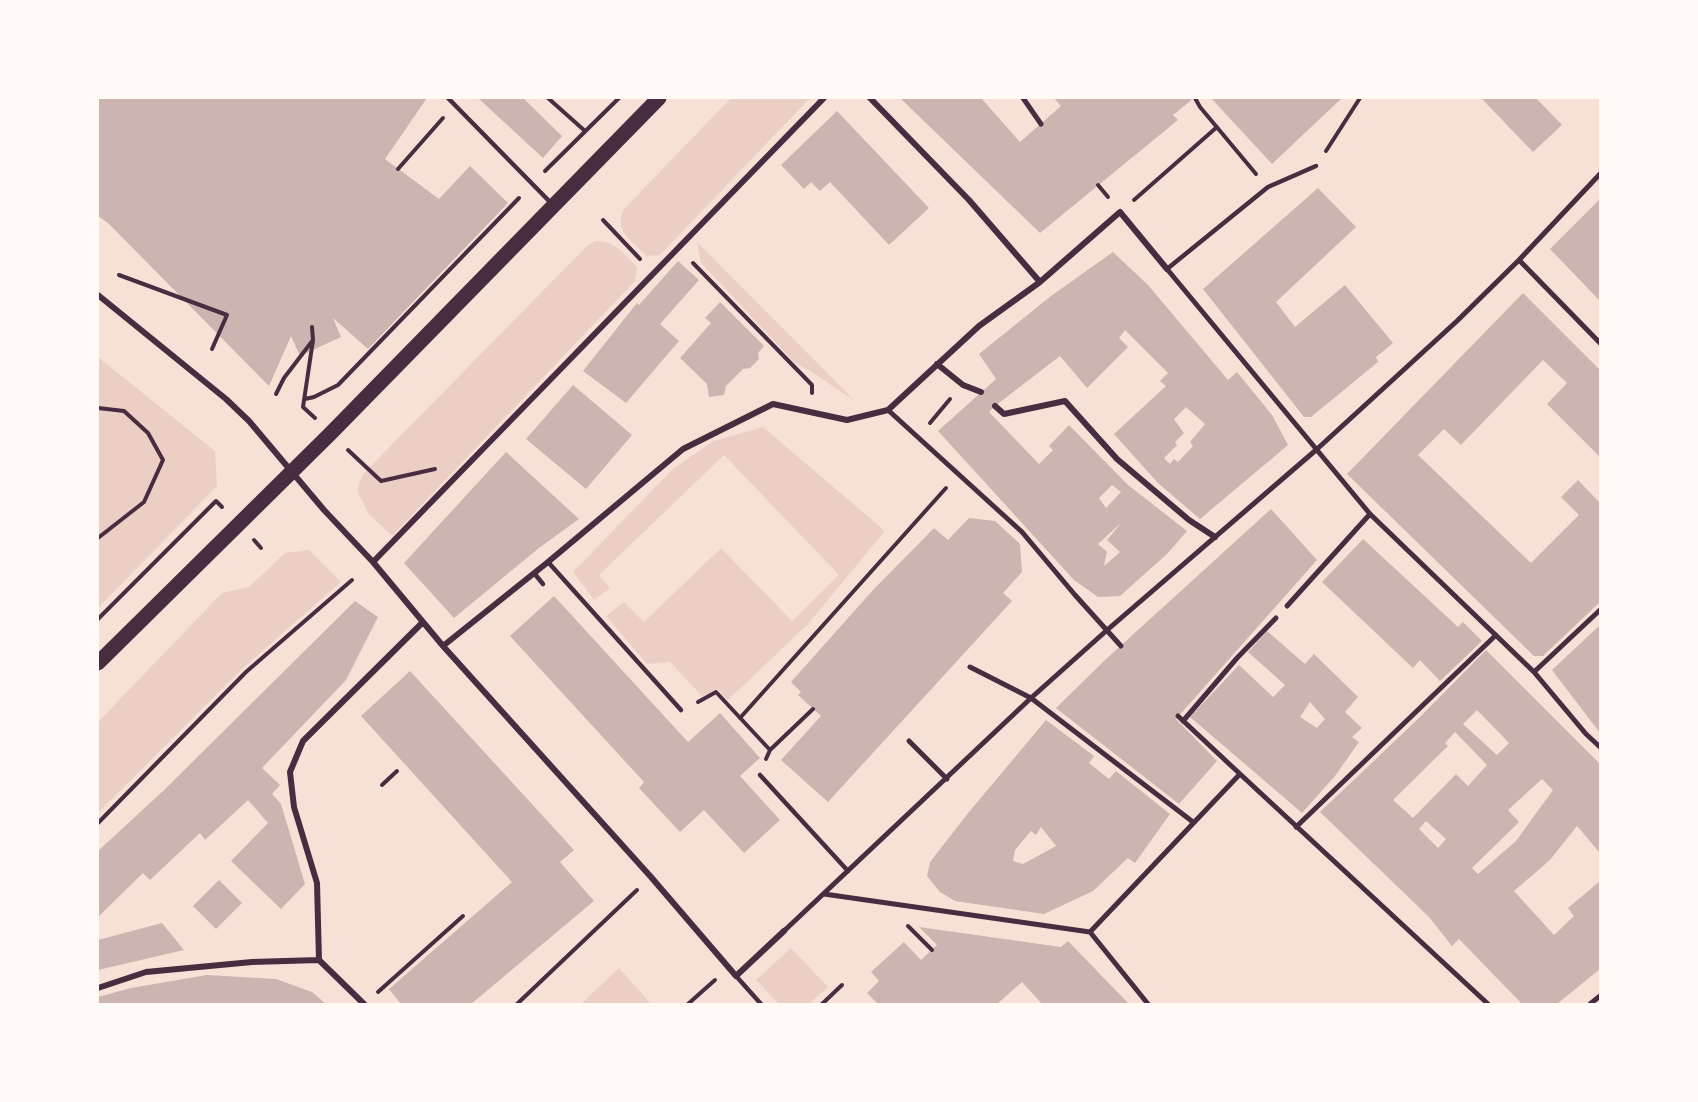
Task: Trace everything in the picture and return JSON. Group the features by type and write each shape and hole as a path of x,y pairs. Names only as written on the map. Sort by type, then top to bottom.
{"main road":[{"path":"98,663 292,471 659,98"}],"street":[{"path":"373,562 824,98"},
{"path":"870,98 969,200 1040,282"},
{"path":"1023,98 1041,124"},
{"path":"98,295 226,399 249,421 324,510 373,562 443,646 736,976 1031,698 1106,630 1316,450 1457,321 1519,260 1600,174"},
{"path":"443,646 548,562 682,449 773,404 847,420 888,410 979,326 1040,282 1120,212 1370,514 1534,672 1586,734 1600,747"},
{"path":"1519,260 1600,343"},
{"path":"937,364 963,385 981,392"},
{"path":"995,406 1004,414 1065,401 1117,459 1189,520 1215,537"},
{"path":"888,410 1022,532 1121,646"},
{"path":"1287,606 1370,514"},
{"path":"1534,672 1600,610"},
{"path":"1276,618 1180,718 1488,1005"},
{"path":"364,1005 319,960 316,882 294,807 290,772 303,741 422,622"},
{"path":"1296,827 1496,635"},
{"path":"970,667 1031,698 1193,822"},
{"path":"909,741 947,779"},
{"path":"1090,932 1240,774"},
{"path":"824,894 1090,932 1149,1005"},
{"path":"98,988 146,972 252,962 319,960"},
{"path":"1590,1005 1600,996"}],"lane":[{"path":"448,98 554,206"},
{"path":"1167,269 1268,188 1316,166"},
{"path":"548,562 681,710"},
{"path":"534,573 543,584"},
{"path":"760,775 848,871"},
{"path":"736,976 761,1005"}],"path":[{"path":"548,98 585,131"},
{"path":"305,399 338,385 619,98"},
{"path":"1195,98 1268,188"},
{"path":"1316,166 1360,98"},
{"path":"398,169 454,105"},
{"path":"1120,212 1217,127"},
{"path":"603,220 653,272"},
{"path":"677,247 812,385 811,412"},
{"path":"119,275 227,315 213,349"},
{"path":"307,390 313,340 312,327"},
{"path":"276,394 284,378 313,340"},
{"path":"917,437 951,398"},
{"path":"98,408 124,411 148,433 164,460 144,502 98,539"},
{"path":"362,463 381,481 472,460"},
{"path":"741,718 944,493"},
{"path":"98,619 216,501"},
{"path":"98,823 246,672 352,580"},
{"path":"681,710 716,692 770,750"},
{"path":"760,775 770,750 813,709"},
{"path":"382,785 397,771"},
{"path":"518,1005 651,878"},
{"path":"373,997 462,916"},
{"path":"688,1005 729,967"},
{"path":"822,1005 842,985"}],"shaded area":[{"path":"731,98 810,98 660,255 647,256 622,230 621,217 624,209"},
{"path":"595,241 614,245 637,267 635,281 392,536 368,513 357,490 363,474 588,245"},
{"path":"697,242 854,400 795,363 701,263"},
{"path":"98,357 215,451 217,486 98,608"},
{"path":"763,427 885,531 808,624 728,700 717,689 702,696 670,662 647,664 606,616 624,602 644,622 721,548 792,621 839,575 724,455 599,575 610,588 594,600 573,572 673,469 713,441"},
{"path":"309,550 341,582 242,669 98,813 98,722 222,593 249,587 285,553"},
{"path":"791,948 828,987 809,1004 779,1004 756,980"},
{"path":"619,968 651,1004 581,1004"}],"building":[{"path":"98,98 427,98 385,159 439,199 470,166 508,203 368,349 333,318 341,337 300,356 291,336 269,386 108,223 98,216"},
{"path":"478,98 523,98 562,136 543,158"},
{"path":"900,98 981,98 1020,142 1061,106 1054,98 1194,98 1173,115 1178,120 1040,233"},
{"path":"1211,98 1342,98 1272,164"},
{"path":"1481,98 1536,98 1562,125 1533,152"},
{"path":"837,111 929,208 889,245 830,182 820,191 811,182 804,189 781,165"},
{"path":"1318,188 1356,227 1276,302 1295,327 1345,285 1393,343 1376,357 1378,362 1311,417 1304,417 1203,289"},
{"path":"1600,199 1600,301 1550,249"},
{"path":"1113,252 1148,285 1228,380 1237,372 1272,415 1288,445 1200,519 1158,483 1114,434 1166,386 1160,381 1168,373 1125,330 1119,338 1128,347 1087,388 1060,356 995,406 989,412 1039,464 1053,450 1049,446 1069,425 1128,485 1187,531 1168,553 1120,596 1098,597 1074,580 938,431 996,379 979,354 1051,296","holes":["1186,407 1205,424 1190,442 1193,446 1178,462 1174,459 1170,464 1164,458 1177,445 1175,442 1184,433 1174,419","1112,485 1121,492 1106,508 1099,498","1121,523 1107,540 1120,552 1104,566 1107,552 1098,544"]},
{"path":"678,261 699,280 660,324 679,341 626,403 583,371 637,303 639,305"},
{"path":"1523,293 1600,370 1600,457 1547,404 1567,383 1543,360 1461,445 1444,429 1418,455 1531,563 1579,515 1561,497 1578,480 1600,503 1600,602 1543,656 1534,656 1347,474"},
{"path":"720,302 764,346 758,353 759,359 750,368 743,369 726,386 724,395 709,397 707,384 680,358 711,323 705,318"},
{"path":"573,385 632,435 586,489 526,439"},
{"path":"506,452 579,519 539,548 454,618 404,563"},
{"path":"1271,509 1317,560 1176,719 1217,761 1179,804 1056,708 1105,660"},
{"path":"969,518 995,521 1020,544 1022,572 1003,593 1012,601 828,802 781,760 821,716 798,695 801,692 791,682 873,590 934,528 948,540"},
{"path":"1363,539 1458,627 1463,622 1482,641 1440,681 1420,660 1413,668 1322,582"},
{"path":"554,596 688,742 720,713 760,758 740,776 780,820 744,853 704,810 680,832 639,788 644,782 510,636"},
{"path":"355,601 378,617 346,680 262,768 280,785 272,794 281,804 305,884 281,909 231,861 268,823 248,800 205,840 200,833 150,880 143,873 98,917 98,851 162,792"},
{"path":"1600,625 1600,733 1552,670"},
{"path":"1267,631 1305,664 1314,654 1358,697 1345,712 1362,728 1352,737 1359,742 1335,776 1302,813 1190,717 1239,665 1273,697 1285,685 1248,652","holes":["1310,702 1325,719 1317,728 1300,717"]},
{"path":"1486,650 1600,764 1600,853 1577,826 1550,860 1514,891 1554,935 1574,916 1568,908 1600,881 1600,969 1557,1004 1522,1004 1459,939 1452,946 1429,917 1320,812 1419,718","holes":["1477,710 1509,743 1497,755 1463,724","1455,732 1487,765 1468,786 1456,774 1413,818 1393,800 1448,746 1445,743","1542,779 1553,790 1516,841 1478,874 1472,868 1519,822 1508,810","1426,821 1446,839 1438,848 1419,829"]},
{"path":"410,671 574,850 560,862 594,901 471,1004 401,1004 389,989 512,882 361,716"},
{"path":"1046,720 1094,756 1089,763 1109,779 1116,771 1170,814 1135,863 1128,858 1093,891 1044,914 955,901 940,892 927,876 930,862","holes":["1041,827 1056,846 1023,864 1013,861 1015,850 1031,831 1036,835"]},
{"path":"219,880 242,903 216,929 193,906"},
{"path":"162,923 184,950 98,970 98,940"},
{"path":"919,927 1061,947 1068,941 1129,1004 1042,1004 1022,982 997,1004 878,1004 867,993 879,981 871,972 904,942 921,960 937,945"},
{"path":"207,975 276,979 312,992 326,1004 98,1004 98,997 131,988"}]}
